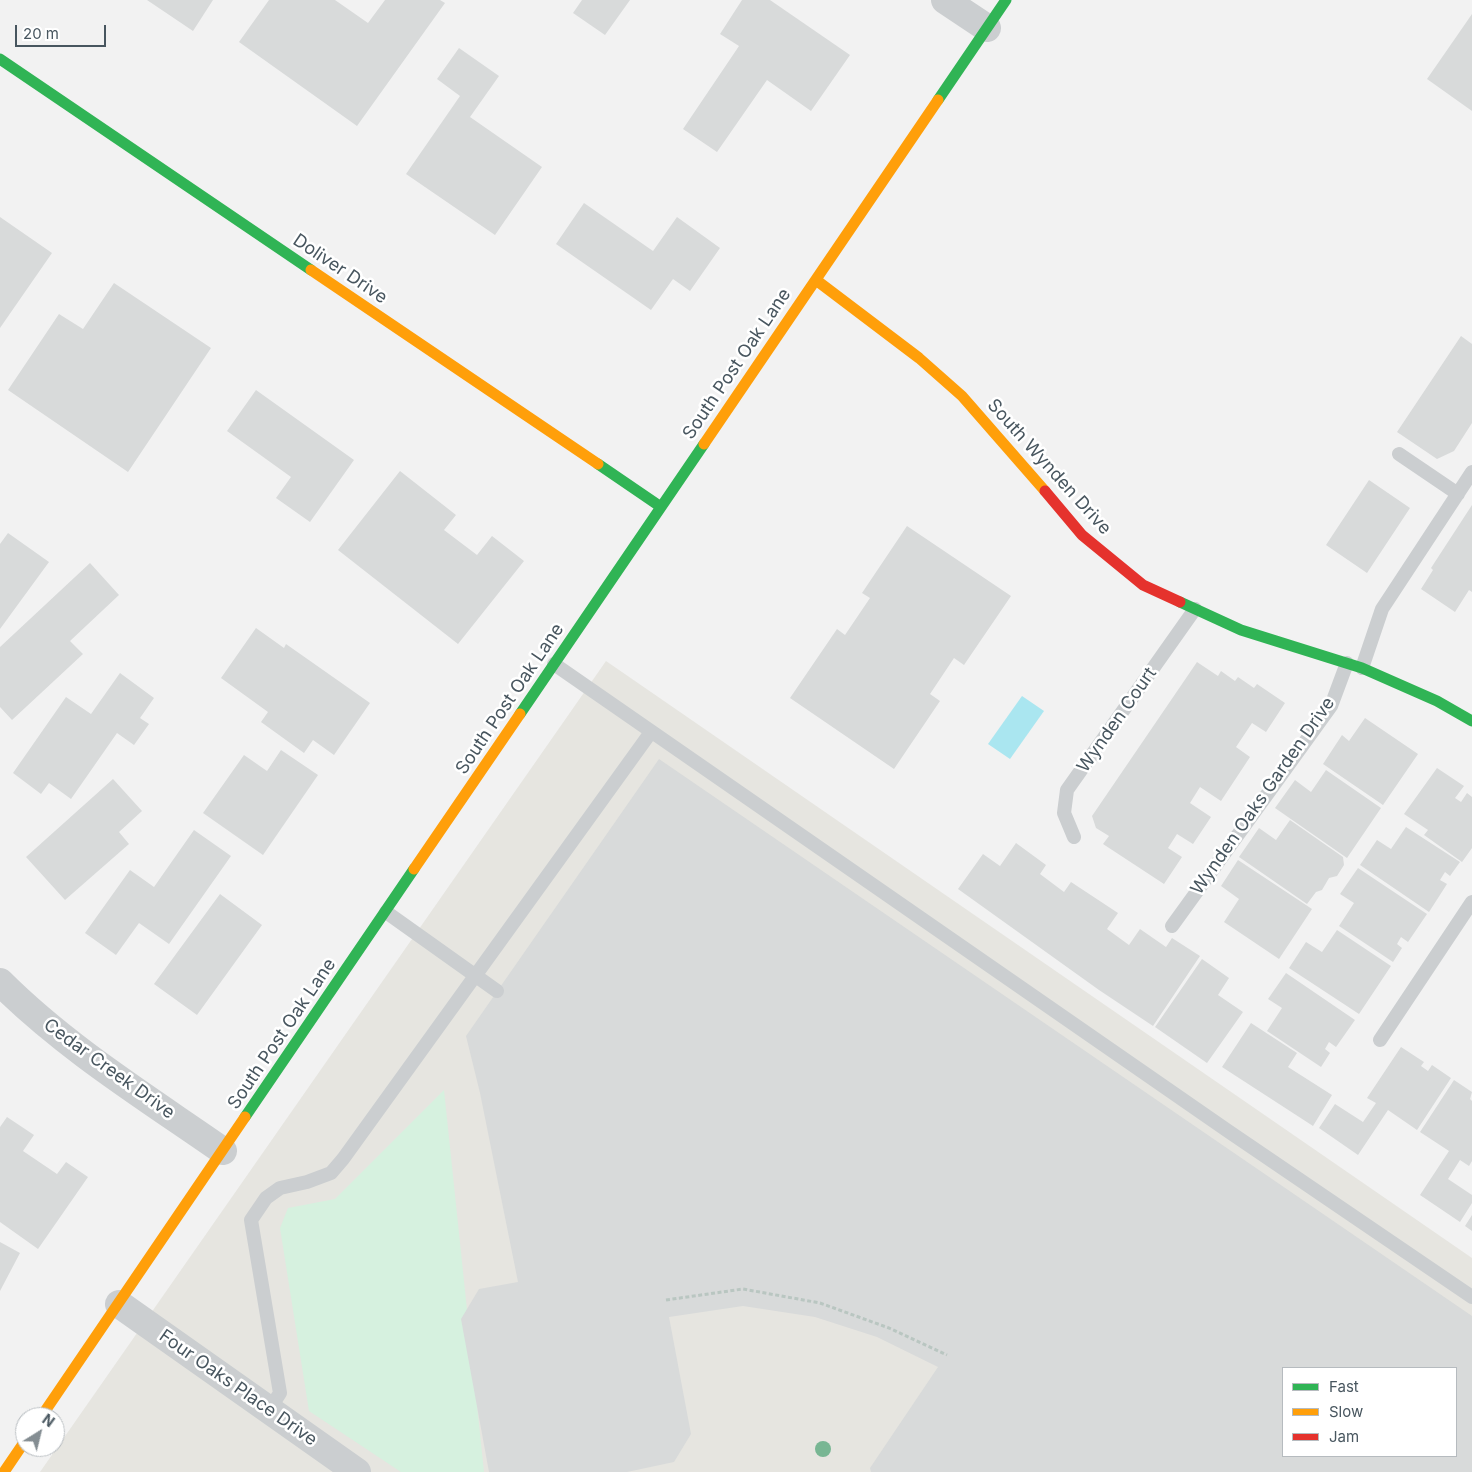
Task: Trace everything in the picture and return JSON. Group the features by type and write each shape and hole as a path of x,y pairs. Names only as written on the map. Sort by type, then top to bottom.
{"main road":[{"name":"South Post Oak Lane","path":"48,1407 1006,0"},
{"name":"Doliver Drive","path":"0,59 660,508"},
{"name":"South Wynden Drive","path":"816,280 919,358 962,396 1019,459 1086,540 1143,585 1241,630 1362,668 1437,701 1472,721"},
{"path":"4,1472 15,1456"}],"street":[{"path":"945,0 987,28"},
{"name":"Cedar Creek Drive","path":"0,982 28,1010 74,1046 223,1151"},
{"name":"Four Oaks Place Drive","path":"119,1304 357,1472"}],"lane":[{"path":"1399,454 1458,494"},
{"path":"1362,668 1382,609 1472,472"},
{"name":"Wynden Court","path":"1074,837 1064,813 1067,790 1195,609"},
{"name":"Wynden Oaks Garden Drive","path":"1172,926 1331,706 1346,663"},
{"path":"554,664 1472,1298"},
{"path":"269,1410 280,1393 251,1220 266,1198 280,1188 307,1182 331,1173 356,1142 651,732"},
{"path":"1380,1040 1472,902"},
{"path":"386,912 498,991"}],"path":[{"path":"666,1300 743,1289 820,1303 889,1328 946,1355"}],"shaded area":[{"path":"606,661 1472,1258 1472,1472 40,1472 50,1457 65,1457 65,1436"}],"green space":[{"path":"444,1090 484,1472 401,1472 309,1411 280,1228 288,1208 335,1199"}],"water":[{"path":"1022,696 1044,711 1010,759 988,744"}],"building":[{"path":"147,0 213,0 193,31"},
{"path":"269,0 335,0 368,23 385,0 440,0 445,3 357,126 239,42"},
{"path":"582,0 630,0 605,35 573,13"},
{"path":"742,0 770,0 850,55 811,111 767,80 717,152 683,129 739,46 720,34"},
{"path":"1472,14 1472,111 1427,79"},
{"path":"459,48 499,76 470,117 542,167 495,235 406,174 460,96 437,79"},
{"path":"584,203 653,251 677,217 720,248 690,291 673,279 651,310 556,244"},
{"path":"0,217 52,253 0,328"},
{"path":"114,283 211,348 128,472 8,390 59,314 83,329"},
{"path":"1461,336 1472,344 1472,423 1454,451 1437,459 1397,432"},
{"path":"256,390 354,460 310,522 276,498 291,477 227,431"},
{"path":"400,471 456,515 444,530 477,555 492,536 524,561 458,644 338,550"},
{"path":"1369,480 1410,508 1367,573 1326,545"},
{"path":"1472,505 1472,592 1469,590 1455,612 1421,589 1433,570 1431,568"},
{"path":"907,526 1011,596 964,665 954,658 930,694 940,701 894,769 790,698 837,629 845,635 870,598 862,593"},
{"path":"8,533 49,562 0,629 0,544"},
{"path":"90,563 119,595 70,641 83,654 12,720 0,707 0,647"},
{"path":"256,628 284,648 286,644 370,703 334,755 313,740 304,753 261,722 268,712 221,678"},
{"path":"1197,662 1218,676 1221,671 1235,681 1238,677 1254,688 1257,684 1285,703 1266,732 1252,723 1236,747 1250,757 1221,801 1200,787 1190,803 1211,817 1193,844 1177,834 1168,848 1182,857 1164,884 1103,844 1109,836 1096,828 1092,816"},
{"path":"120,673 154,698 140,718 149,724 134,745 117,733 71,799 49,783 41,794 13,773 66,697 91,714"},
{"path":"1365,718 1418,754 1383,805 1323,764 1342,735 1349,741"},
{"path":"281,750 318,775 263,855 203,813 244,755 267,771"},
{"path":"659,759 1472,1316 1472,1472 871,1472 870,1468 938,1367 877,1337 815,1317 743,1306 669,1317 691,1434 674,1462 627,1472 489,1472 461,1319 479,1289 518,1282 480,1093 466,1036"},
{"path":"1437,768 1464,786 1455,798 1461,802 1467,793 1472,797 1472,848 1462,862 1424,835 1428,830 1404,814"},
{"path":"1326,770 1381,808 1347,858 1275,808 1295,780 1311,792"},
{"path":"113,779 142,811 119,832 129,844 65,900 26,857"},
{"path":"1290,820 1343,857 1344,865 1337,876 1329,878 1322,890 1316,892 1307,904 1239,857 1259,828 1276,840"},
{"path":"1406,827 1460,862 1450,876 1445,872 1440,880 1447,884 1429,912 1360,865 1377,840 1391,849"},
{"path":"194,830 231,856 169,944 139,923 116,955 85,933 130,870 154,887"},
{"path":"1016,843 1046,865 1040,874 1064,892 1071,882 1118,913 1107,929 1129,945 1140,929 1166,947 1172,938 1200,956 1153,1026 1099,990 958,889 983,854 1000,866"},
{"path":"1238,860 1312,909 1279,959 1224,922 1239,899 1221,886"},
{"path":"1358,868 1427,914 1408,942 1401,937 1397,944 1402,948 1393,962 1339,926 1354,903 1340,894"},
{"path":"220,894 262,925 197,1015 154,984"},
{"path":"1337,930 1391,966 1359,1014 1289,968 1306,942 1322,952"},
{"path":"1202,959 1229,978 1218,995 1243,1012 1207,1063 1155,1027"},
{"path":"1286,973 1355,1020 1336,1047 1329,1042 1325,1049 1330,1053 1321,1067 1267,1031 1282,1008 1268,999"},
{"path":"1251,1023 1297,1053 1288,1067 1332,1095 1313,1126 1222,1067"},
{"path":"1401,1047 1424,1062 1421,1066 1428,1071 1432,1065 1451,1078 1417,1130 1388,1110 1358,1155 1319,1128 1335,1104 1363,1122 1376,1103 1367,1098"},
{"path":"1454,1080 1472,1092 1470,1099 1472,1101 1472,1161 1469,1166 1460,1160 1448,1179 1472,1195 1472,1203 1460,1222 1420,1195 1449,1151 1420,1132"},
{"path":"7,1117 34,1135 23,1151 57,1174 66,1162 88,1177 38,1249 0,1222 0,1127"},
{"path":"1472,1215 1472,1231 1465,1226"},
{"path":"0,1242 20,1253 0,1291"}],"traffic: fast":[{"path":"938,100 1006,0"},
{"path":"0,59 311,270"},
{"path":"520,714 704,444"},
{"path":"598,464 661,507"},
{"path":"1180,602 1241,630 1362,668 1437,701 1472,721"},
{"path":"245,1117 414,869"}],"traffic: slow":[{"path":"704,444 938,100"},
{"path":"311,270 598,464"},
{"path":"816,280 919,358 962,396 1045,491"},
{"path":"414,869 520,714"},
{"path":"48,1407 245,1117"},
{"path":"4,1472 15,1456"}],"traffic: jam":[{"path":"1045,491 1082,535 1143,585 1180,602"}]}
